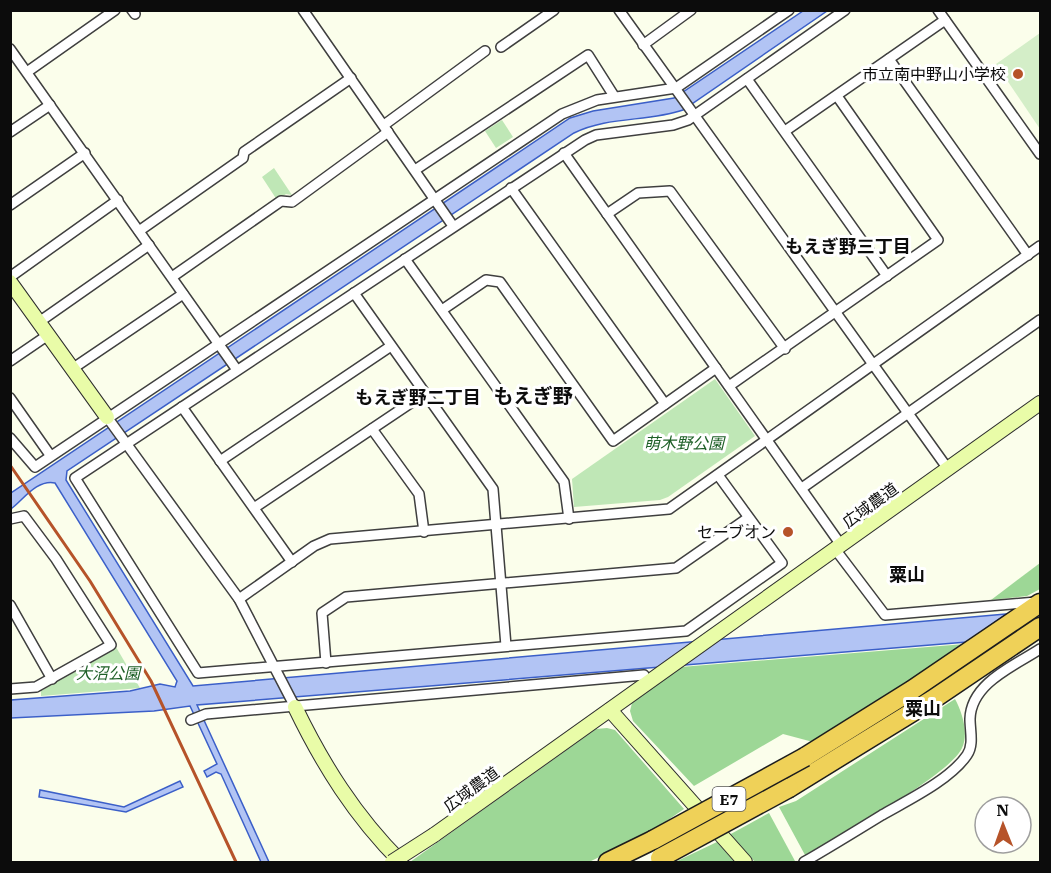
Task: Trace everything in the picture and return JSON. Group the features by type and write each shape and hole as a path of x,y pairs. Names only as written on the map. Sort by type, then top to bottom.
{"highway":[{"name":"E7","path":"608,862 805,757 912,690 1041,602"},
{"name":"E7","path":"655,860 789,788 932,700 1041,627"}],"street":[{"path":"27,72 115,10"},
{"path":"303,10 438,201 451,223"},
{"path":"501,47 554,10"},
{"path":"619,10 948,469"},
{"path":"643,45 691,10"},
{"path":"10,438 35,467 438,201 562,114 614,96 678,90 789,10"},
{"path":"718,475 782,563 686,631 326,663 277,670 198,673 75,478 125,440 182,407 235,367 405,259 451,223 511,188 564,153 597,135 673,125 692,111 747,79 845,10"},
{"path":"938,10 1041,154"},
{"path":"785,131 945,20"},
{"path":"172,277 282,201 292,202 485,51"},
{"path":"12,52 235,367"},
{"path":"415,170 588,54 614,96"},
{"path":"889,59 1028,255"},
{"path":"139,231 243,158 244,152 351,78"},
{"path":"747,79 887,276"},
{"path":"729,386 938,240 837,96"},
{"path":"10,132 50,105"},
{"path":"10,206 84,153"},
{"path":"564,153 802,488 838,547 885,615 1041,602"},
{"path":"511,188 665,404"},
{"path":"607,214 638,193 670,190 785,349"},
{"path":"10,277 118,200"},
{"path":"39,322 149,244"},
{"path":"239,599 314,546 330,539 669,509 1041,246"},
{"path":"405,259 564,482 569,519"},
{"path":"442,310 486,280 500,282 613,441 716,368"},
{"path":"10,282 15,298 39,322 239,599 336,786 382,843 401,862"},
{"path":"354,293 493,489 506,646"},
{"path":"72,369 183,294"},
{"path":"802,488 1041,320"},
{"path":"10,360 48,335"},
{"path":"220,461 391,346"},
{"path":"254,508 424,394"},
{"path":"10,398 50,455"},
{"name":"広域農道","path":"392,862 434,835 1041,403"},
{"path":"182,407 292,562"},
{"path":"372,429 419,495 424,532"},
{"path":"10,519 24,516 56,559 111,645 36,687 10,689"},
{"path":"326,663 322,613 346,597 676,568 748,518"},
{"path":"10,605 52,679"},
{"path":"804,862 924,791 959,764 968,753 971,741 970,717 977,694 993,679 1041,649"},
{"path":"191,720 206,714 644,675"},
{"path":"610,710 745,862"}],"green space":[{"path":"1040,33 1040,129 996,64"},
{"path":"502,120 513,137 496,148 485,131"},
{"path":"274,168 292,195 286,194 277,200 262,177"},
{"name":"萌木野公園","path":"715,379 755,436 668,497 660,500 574,507 572,479"},
{"path":"1040,563 1040,589 1027,596 991,600"},
{"path":"965,644 813,742 783,734 694,786 633,721 630,711 632,703 681,667"},
{"name":"大沼公園","path":"116,647 140,688 41,696 41,691"},
{"path":"955,699 962,716 965,736 962,748 953,760 915,789 805,855 779,807 796,801"},
{"path":"596,729 615,730 684,809 649,833 589,862 410,862"},
{"path":"769,813 795,861 755,862 729,835"},
{"path":"717,842 735,862 675,862"}],"water":[{"path":"803,11 827,11 683,110 670,114 614,121 574,133 67,471 66,480 193,686 1006,614 967,642 197,705 269,862 261,862 221,774 216,772 207,777 204,771 217,764 190,706 154,711 11,718 11,700 130,691 160,684 175,687 177,681 55,483 36,487 11,509 11,493 570,118 593,111 674,98"},
{"path":"180,781 183,787 126,812 39,797 40,790 124,807"}],"railway":[{"path":"10,465 90,581 151,681 236,862"}],"place":[{"name":"市立南中野山小学校","path":"1018,74"},
{"name":"セーブオン","path":"788,532"}],"district":[{"name":"もえぎ野三丁目","path":"848,246"},
{"name":"もえぎ野","path":"533,395"},
{"name":"もえぎ野二丁目","path":"418,397"},
{"name":"粟山","path":"907,574"},
{"name":"粟山","path":"923,708"}]}
